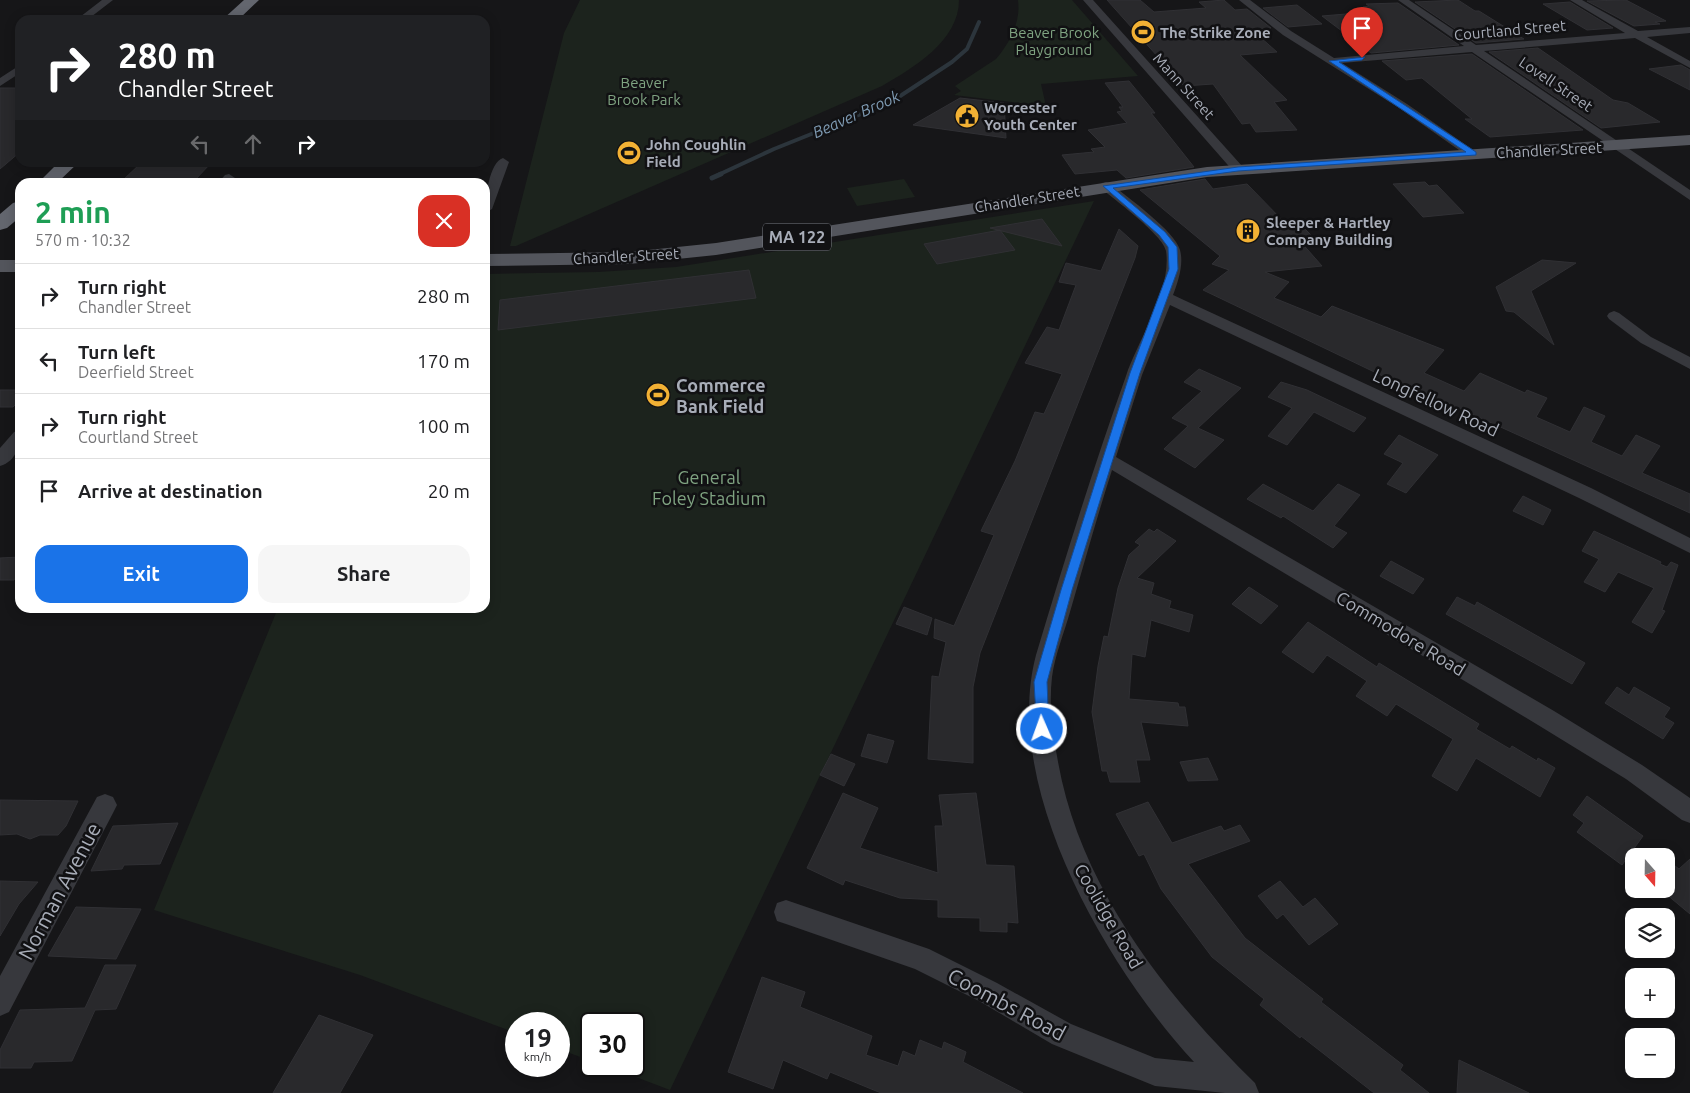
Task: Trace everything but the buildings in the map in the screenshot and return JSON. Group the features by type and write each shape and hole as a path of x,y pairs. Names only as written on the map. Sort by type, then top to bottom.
{"highway":[{"path":"235,15 252,0"},
{"path":"52,178 64,167"},
{"path":"0,224 15,211"}],"main road":[{"name":"Chandler Street","path":"490,260 629,258 716,249 1106,186 1238,169 1690,140"},
{"path":"0,266 15,266"}],"street":[{"path":"88,15 108,0"},
{"name":"Mann Street","path":"1088,0 1238,169"},
{"path":"1244,0 1272,24 1332,61 1473,154"},
{"name":"Lovell Street","path":"1403,0 1690,196"},
{"path":"1575,0 1690,65"},
{"name":"Courtland Street","path":"1332,61 1690,30"},
{"path":"0,76 15,72"},
{"path":"0,83 15,73"},
{"path":"490,196 503,162"},
{"name":"Coolidge Road","path":"1106,186 1162,234 1172,247 1174,269 1135,373 1072,572 1040,682 1043,745 1058,818 1088,886 1135,964 1189,1035 1238,1086"},
{"name":"Longfellow Road","path":"1165,297 1586,494 1690,546"},
{"path":"1614,316 1646,340 1690,364"},
{"path":"0,460 15,442"},
{"name":"Commodore Road","path":"1108,460 1546,718 1634,772 1690,812"},
{"name":"Norman Avenue","path":"0,1003 105,805"},
{"name":"Coombs Road","path":"786,912 920,958 988,992 1062,1034 1155,1072 1238,1086"}],"green space":[{"name":"Beaver Brook Park","path":"580,0 959,0 957,15 943,40 920,62 882,86 516,246 510,246 564,33"},
{"name":"Beaver Brook Playground","path":"1018,0 1072,0 1138,76 1041,84 1046,106 954,95 961,91 955,86 996,59 1006,46 1016,24"},
{"path":"904,179 915,197 857,206 847,188"},
{"name":"General Foley Stadium","path":"1094,201 670,1090 636,1077 645,1077 645,1012 580,1012 580,1057 570,1053 570,1012 505,1012 505,1029 360,975 154,910 276,613 490,613 490,274 598,272 676,267"}],"waterway":[{"name":"Beaver Brook","path":"718,175 774,149 891,102 952,62 967,49 979,22"},
{"name":"Beaver Brook","path":"712,178 721,174"}],"place":[{"name":"The Strike Zone","path":"1143,32"},
{"name":"Worcester Youth Center","path":"967,116"},
{"name":"John Coughlin Field","path":"629,153"},
{"name":"Sleeper & Hartley Company Building","path":"1248,231"},
{"name":"Commerce Bank Field","path":"658,395"}],"route":[{"path":"1042,729 1040,682 1066,590 1135,373 1174,269 1172,247 1162,234 1106,186 1238,169 1473,154 1403,106 1332,61 1362,58"}]}
